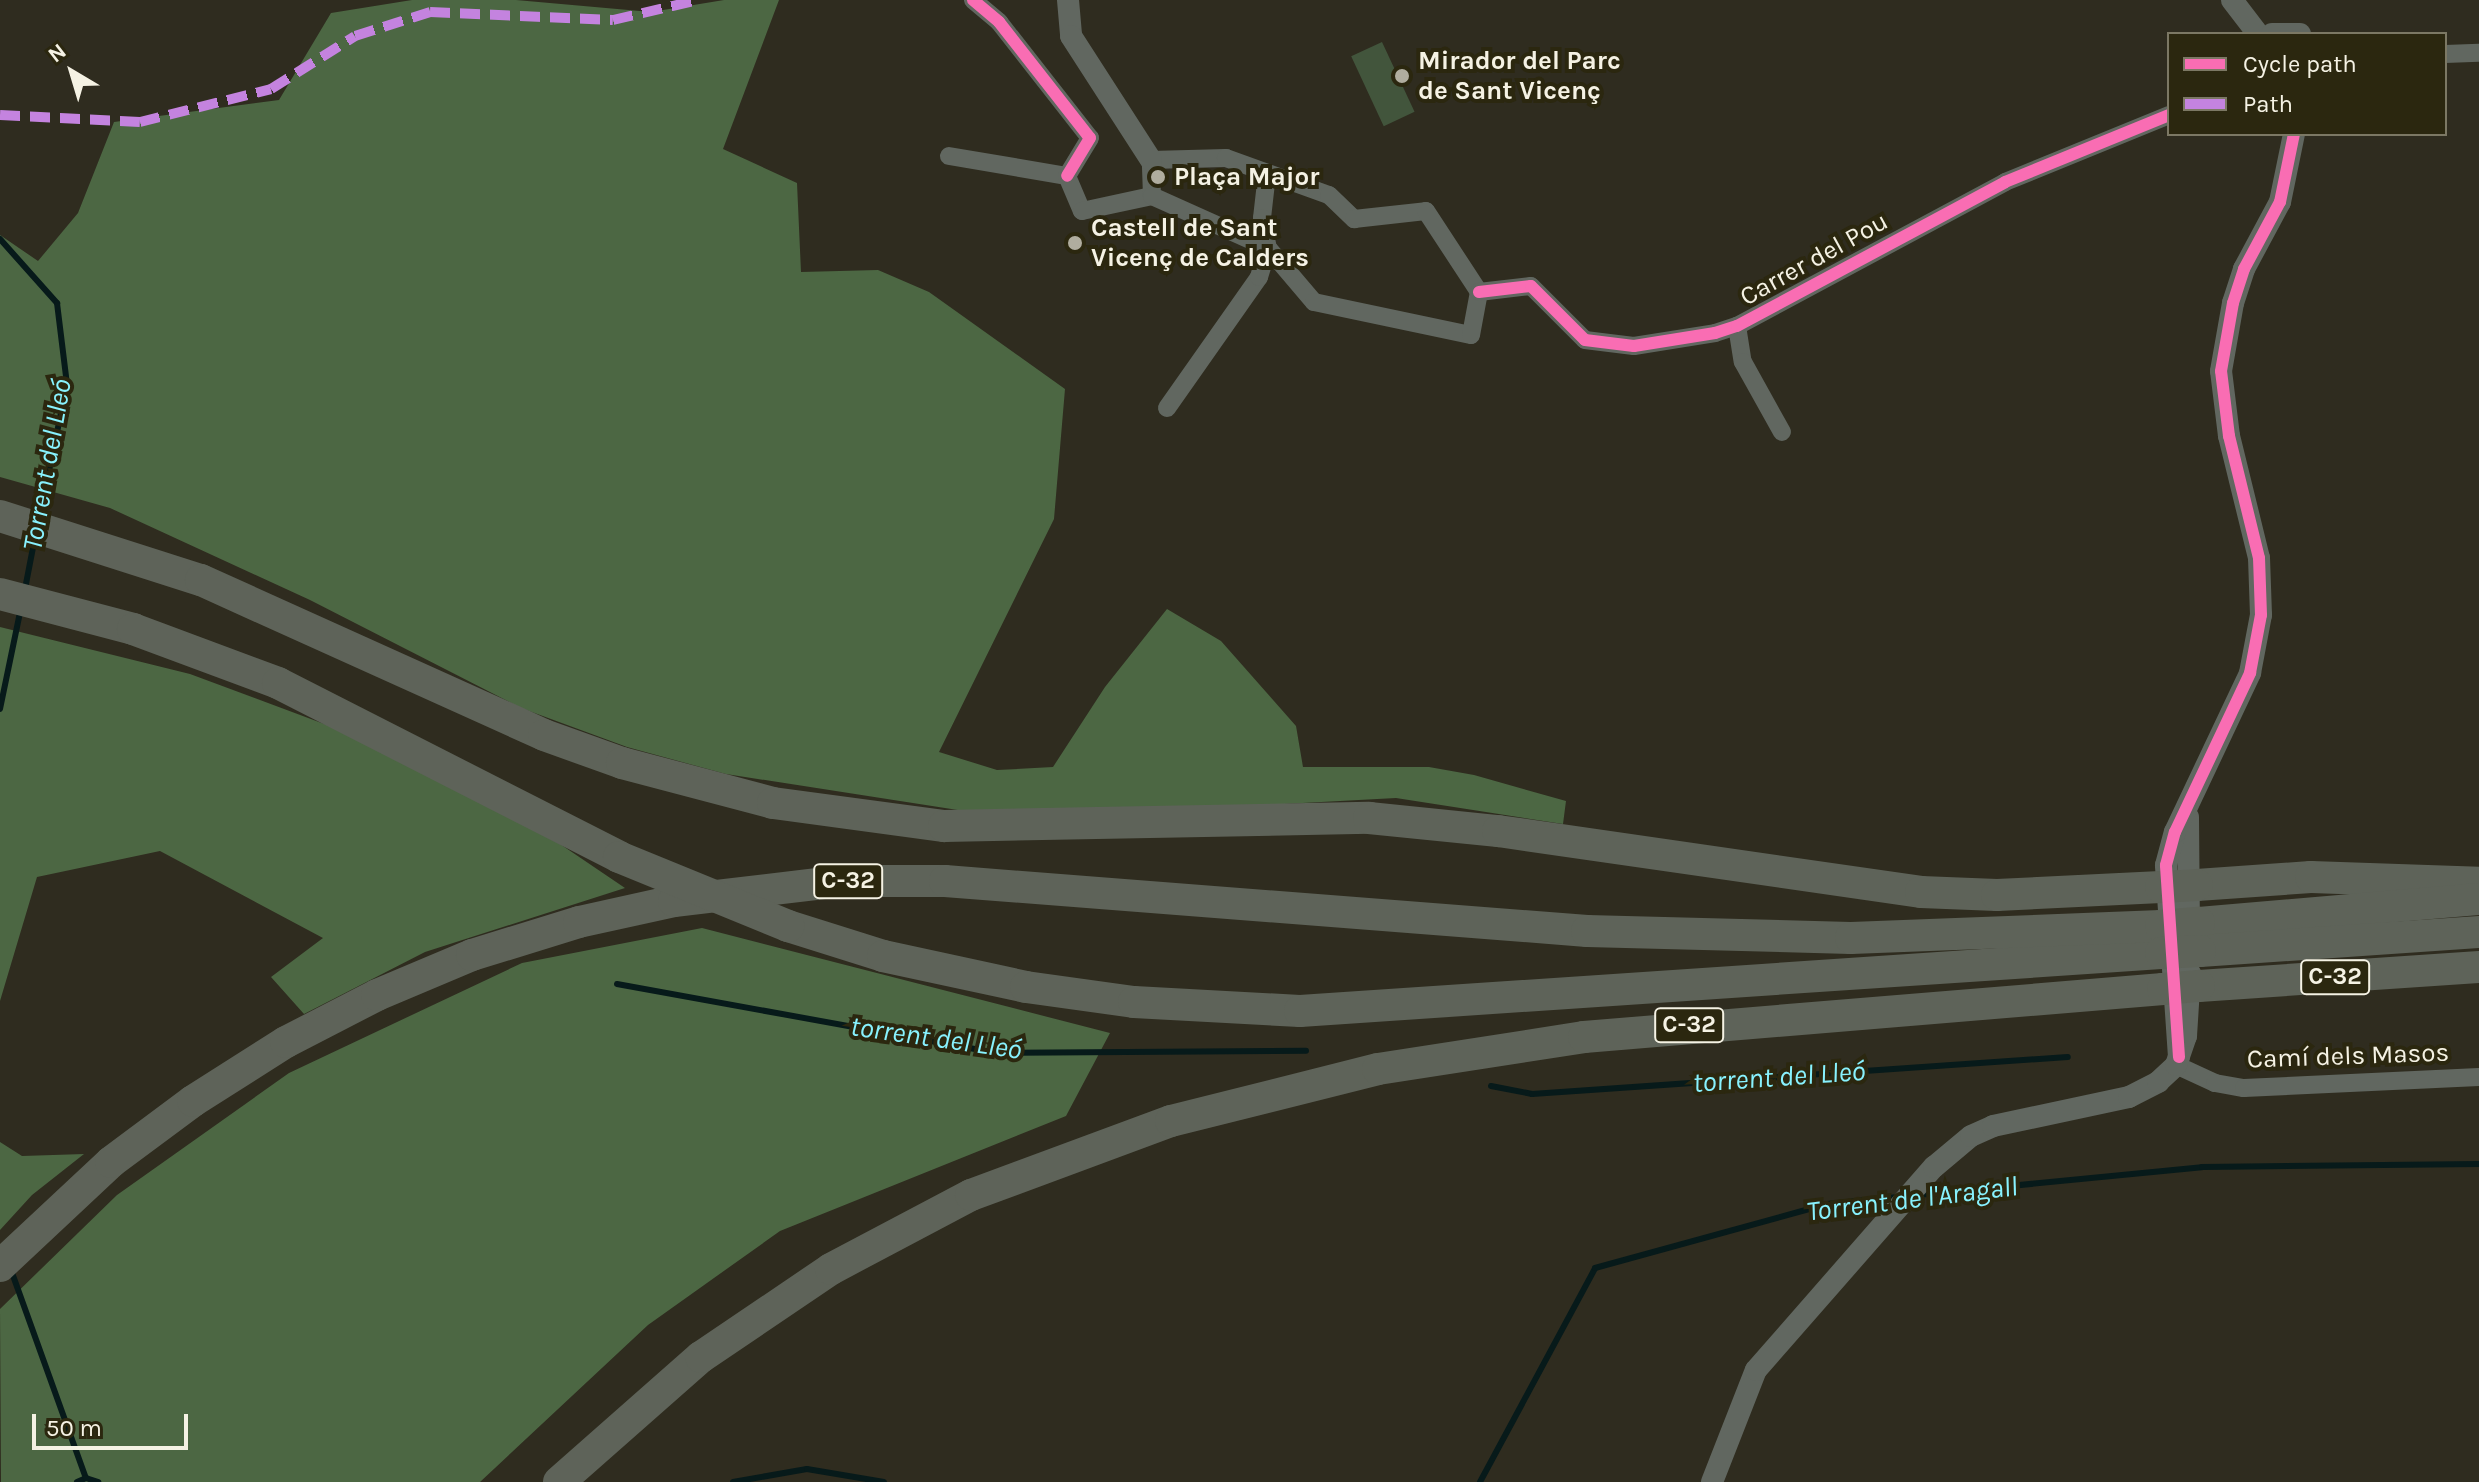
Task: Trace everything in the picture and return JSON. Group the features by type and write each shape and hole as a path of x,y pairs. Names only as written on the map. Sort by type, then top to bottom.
{"highway":[{"path":"0,516 201,580 544,735 687,783 773,803 944,826 1369,818 1498,831 1921,892 1997,895 2311,877 2479,883"},
{"name":"C-32","path":"0,594 133,629 278,683 619,857 788,926 883,956 1026,987 1147,1004 1300,1011 2199,937 2479,899"},
{"name":"C-32","path":"0,1266 121,1154 286,1042 377,995 472,955 579,922 674,901 841,881 945,881 1602,932 1851,938 2161,940"},
{"name":"C-32","path":"2199,937 2479,932"},
{"name":"C-32","path":"559,1482 701,1357 831,1269 971,1195 1171,1121 1378,1069 1584,1037 2199,986 2479,967"}],"street":[{"path":"973,0 999,22 1090,138 1067,176"},
{"path":"1068,0 1071,36 1151,160 1152,196"},
{"path":"2232,0 2256,32"},
{"path":"2447,54 2479,53"},
{"name":"Carrer del Pou","path":"1479,292 1531,286 1585,340 1634,346 1737,326 2005,182 2167,116"},
{"path":"1712,1482 1745,1391 1763,1360 1954,1149 1993,1126 2143,1092 2178,1061 2166,865 2189,805 2246,683 2261,615 2259,558 2229,436 2221,371 2233,303 2244,269 2280,202 2294,136"},
{"path":"949,156 1067,176"},
{"path":"1067,176 1082,211 1152,196 1268,248 1314,302 1471,335 1479,292 1426,211 1354,219 1329,195 1226,158 1151,160"},
{"path":"1167,408 1259,277 1268,248 1262,218 1267,174"},
{"path":"1737,326 1743,362 1782,432"},
{"name":"Camí dels Masos","path":"2178,1061 2215,1083 2244,1088 2479,1077"}],"green space":[{"path":"412,0 516,0 651,12 724,0 779,0 723,149 797,183 801,272 878,270 929,292 1065,389 1054,519 939,752 997,770 1053,767 1105,687 1167,609 1221,641 1296,726 1303,767 1429,767 1474,775 1566,801 1563,824 1396,798 1133,812 977,813 726,774 627,747 521,708 310,600 110,508 0,477 0,235 38,261 78,213 114,122 279,100 331,13"},
{"path":"1382,42 1415,112 1384,126 1351,56"},
{"path":"0,627 190,674 343,731 560,844 625,888 425,952 304,1014 271,977 323,938 160,851 37,877 0,1001"},
{"path":"702,928 1110,1033 1066,1116 780,1231 648,1325 480,1482 1,1482 0,1309 117,1195 289,1073 522,963"},
{"path":"0,1142 22,1156 84,1154 32,1195 0,1230"}],"waterway":[{"name":"Torrent del Lleó","path":"0,239 57,303 67,384 39,519"},
{"name":"Torrent del Lleó","path":"25,589 35,537"},
{"name":"Torrent del Lleó","path":"0,709 21,608"},
{"name":"torrent del Lleó","path":"617,984 997,1053 1306,1051"},
{"name":"torrent del Lleó","path":"1491,1086 1532,1094 2068,1057"},
{"name":"Torrent de l'Aragall","path":"1918,1195 2202,1167 2479,1164"},
{"name":"Torrent de l'Aragall","path":"1480,1482 1595,1268 1827,1204 1899,1197"},
{"name":"Torrent del Lleó","path":"11,1270 86,1478"},
{"name":"Torrent de l'Aragall","path":"733,1482 807,1469 884,1482"},
{"name":"Torrent del Lleó","path":"77,1482 86,1478 98,1482"}],"marked path":[{"path":"0,115 140,122 271,89 355,36 430,12 613,20 698,0"}],"cycle path":[{"path":"973,0 999,22 1090,138 1067,176"},
{"path":"1479,292 1531,286 1585,340 1634,346 1715,333 1737,326 2005,182 2167,116"},
{"path":"2179,1057 2166,865 2175,832 2250,673 2261,615 2259,558 2229,436 2221,371 2233,303 2244,269 2280,202 2294,136"}],"place":[{"name":"Mirador del Parc de Sant Vicenç","path":"1402,76"},
{"name":"Plaça Major","path":"1158,177"},
{"name":"Castell de Sant Vicenç de Calders","path":"1075,243"}]}
